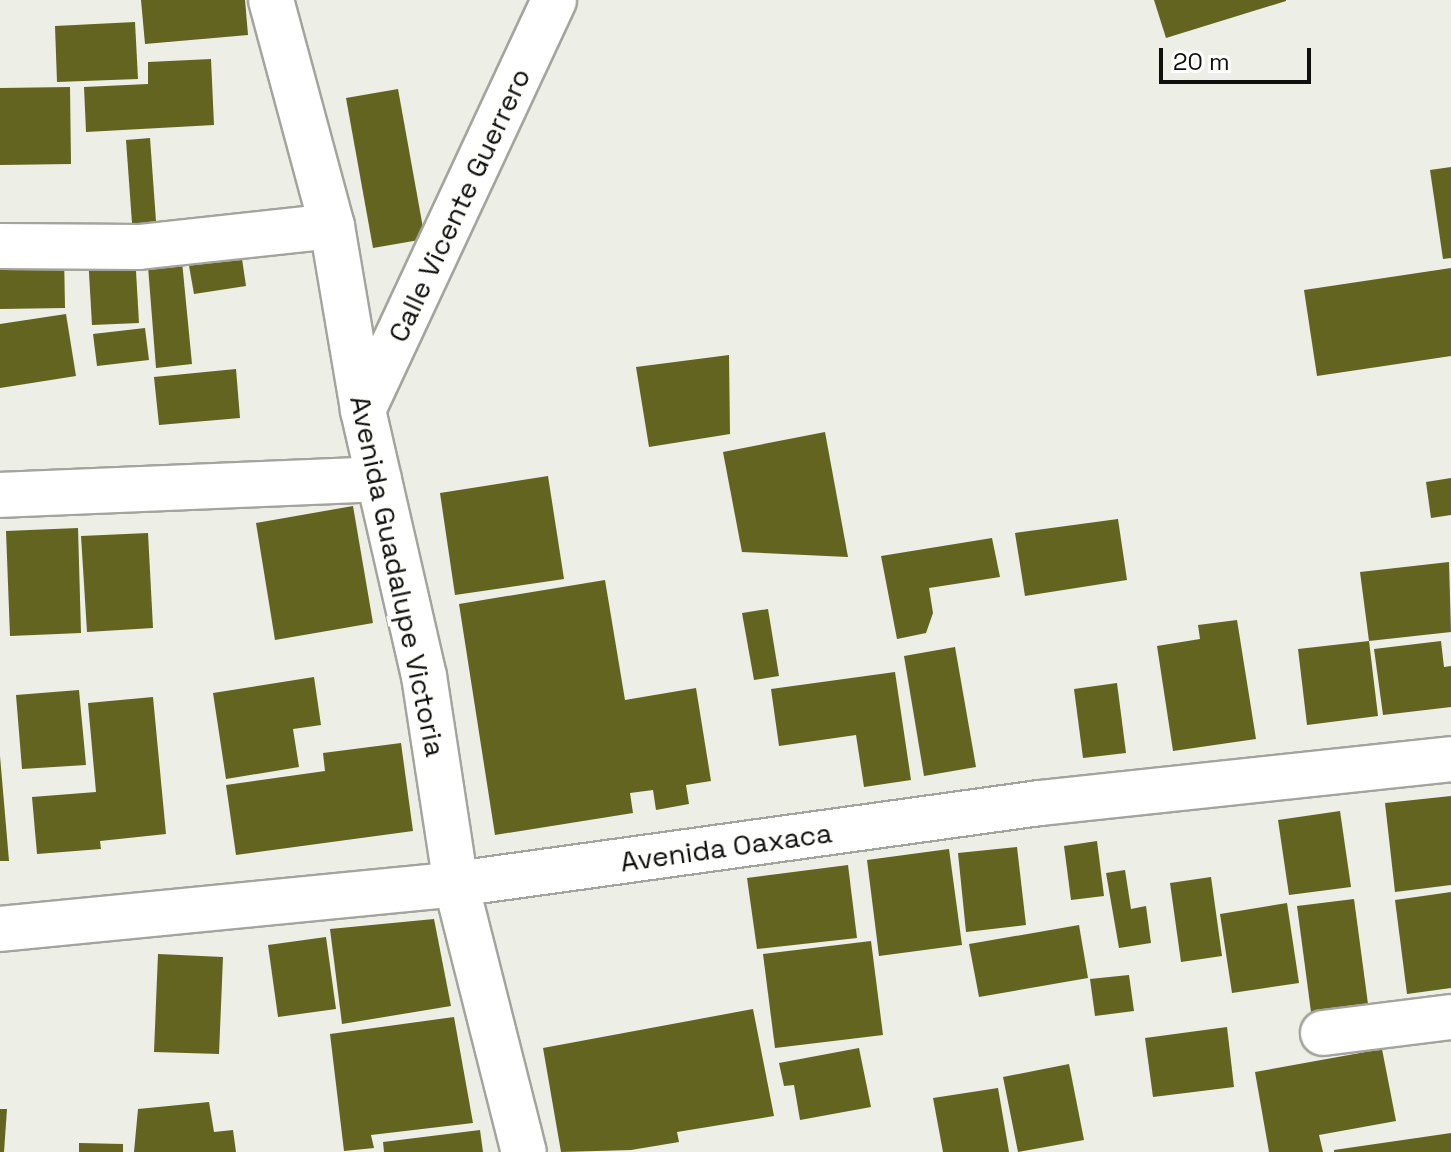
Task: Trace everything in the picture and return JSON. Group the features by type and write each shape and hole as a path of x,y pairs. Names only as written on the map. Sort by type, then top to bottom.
{"street":[{"name":"Avenida Guadalupe Victoria","path":"271,0 332,226 363,410 424,676 456,884 524,1152"},
{"name":"Calle Vicente Guerrero","path":"363,410 554,0"},
{"path":"0,246 139,247 332,226"},
{"path":"0,495 379,479"},
{"name":"Avenida Oaxaca","path":"0,929 456,884 1040,803 1451,759"},
{"path":"1323,1033 1451,1017"}],"building":[{"path":"141,0 245,0 248,35 145,44"},
{"path":"1154,0 1286,0 1286,1 1166,38"},
{"path":"135,22 138,79 57,82 55,26"},
{"path":"211,59 214,125 86,132 84,87 148,84 148,62"},
{"path":"70,87 71,164 0,165 0,88"},
{"path":"398,89 425,239 373,248 346,98"},
{"path":"150,138 157,235 133,237 126,140"},
{"path":"1451,167 1451,258 1443,259 1430,170"},
{"path":"181,251 192,364 156,368 147,254"},
{"path":"241,252 246,286 194,294 188,260"},
{"path":"64,253 65,308 0,309 0,255"},
{"path":"135,254 139,323 92,325 88,256"},
{"path":"1451,268 1451,356 1317,376 1304,290"},
{"path":"66,314 76,376 0,388 0,324"},
{"path":"145,328 149,360 97,366 93,334"},
{"path":"729,355 730,434 649,447 636,367"},
{"path":"236,369 240,418 159,425 154,377"},
{"path":"825,432 848,557 742,552 723,452"},
{"path":"548,476 564,579 455,595 440,493"},
{"path":"1451,478 1451,515 1431,518 1426,482"},
{"path":"353,506 373,623 275,640 256,523"},
{"path":"1118,519 1127,580 1025,596 1015,533"},
{"path":"78,528 81,633 10,636 6,531"},
{"path":"148,533 153,628 87,632 81,536"},
{"path":"992,538 1000,577 929,588 933,613 926,633 897,639 881,556"},
{"path":"1449,562 1451,632 1369,641 1360,572"},
{"path":"605,580 625,700 696,688 711,781 686,785 689,804 656,810 653,790 630,793 633,813 495,835 459,604"},
{"path":"768,609 779,676 754,680 742,613"},
{"path":"1237,620 1256,739 1173,751 1157,646 1200,639 1198,625"},
{"path":"1369,641 1378,716 1307,725 1298,649"},
{"path":"1441,641 1444,667 1451,666 1451,707 1383,715 1374,649"},
{"path":"955,647 976,767 924,776 904,656"},
{"path":"895,672 911,780 864,787 856,735 779,746 771,689"},
{"path":"314,677 321,725 293,729 299,767 226,779 213,693"},
{"path":"1117,683 1126,753 1083,758 1074,689"},
{"path":"79,690 86,765 22,769 16,695"},
{"path":"153,697 166,834 100,841 101,849 37,854 32,797 96,792 88,703"},
{"path":"401,743 413,831 236,855 226,785 325,771 323,753"},
{"path":"0,756 9,861 0,861"},
{"path":"1451,796 1451,885 1395,892 1385,803"},
{"path":"1340,811 1351,887 1289,895 1278,820"},
{"path":"1097,841 1104,896 1071,900 1064,846"},
{"path":"1017,847 1026,925 966,932 958,853"},
{"path":"949,849 962,945 879,956 867,860"},
{"path":"848,865 857,938 757,949 747,878"},
{"path":"1125,870 1131,909 1146,906 1151,943 1119,948 1106,873"},
{"path":"1211,877 1222,956 1181,962 1170,883"},
{"path":"1451,892 1451,988 1407,994 1395,900"},
{"path":"1354,899 1370,1019 1313,1027 1297,906"},
{"path":"1287,903 1299,983 1232,993 1220,914"},
{"path":"434,919 451,1006 342,1024 330,929"},
{"path":"1079,925 1088,978 979,997 969,944"},
{"path":"326,937 336,1009 278,1017 268,945"},
{"path":"871,941 883,1035 775,1048 763,954"},
{"path":"158,954 223,957 219,1054 154,1052"},
{"path":"1129,975 1134,1011 1095,1016 1090,979"},
{"path":"753,1009 774,1116 677,1132 679,1142 631,1150 561,1152 543,1048"},
{"path":"454,1017 473,1123 371,1135 374,1148 344,1151 330,1034"},
{"path":"1227,1027 1234,1087 1153,1097 1145,1038"},
{"path":"859,1048 871,1107 800,1120 794,1085 784,1086 779,1063"},
{"path":"1382,1049 1396,1121 1319,1135 1323,1152 1269,1152 1255,1072"},
{"path":"1069,1064 1084,1140 1018,1152 1003,1077"},
{"path":"998,1088 1009,1152 943,1152 933,1098"},
{"path":"209,1102 214,1132 233,1130 236,1152 134,1152 138,1109"},
{"path":"0,1109 7,1109 4,1152 0,1152"},
{"path":"480,1130 483,1152 384,1152 383,1142"},
{"path":"1451,1133 1451,1152 1334,1152 1334,1150"},
{"path":"79,1143 123,1144 123,1152 79,1152"}]}
